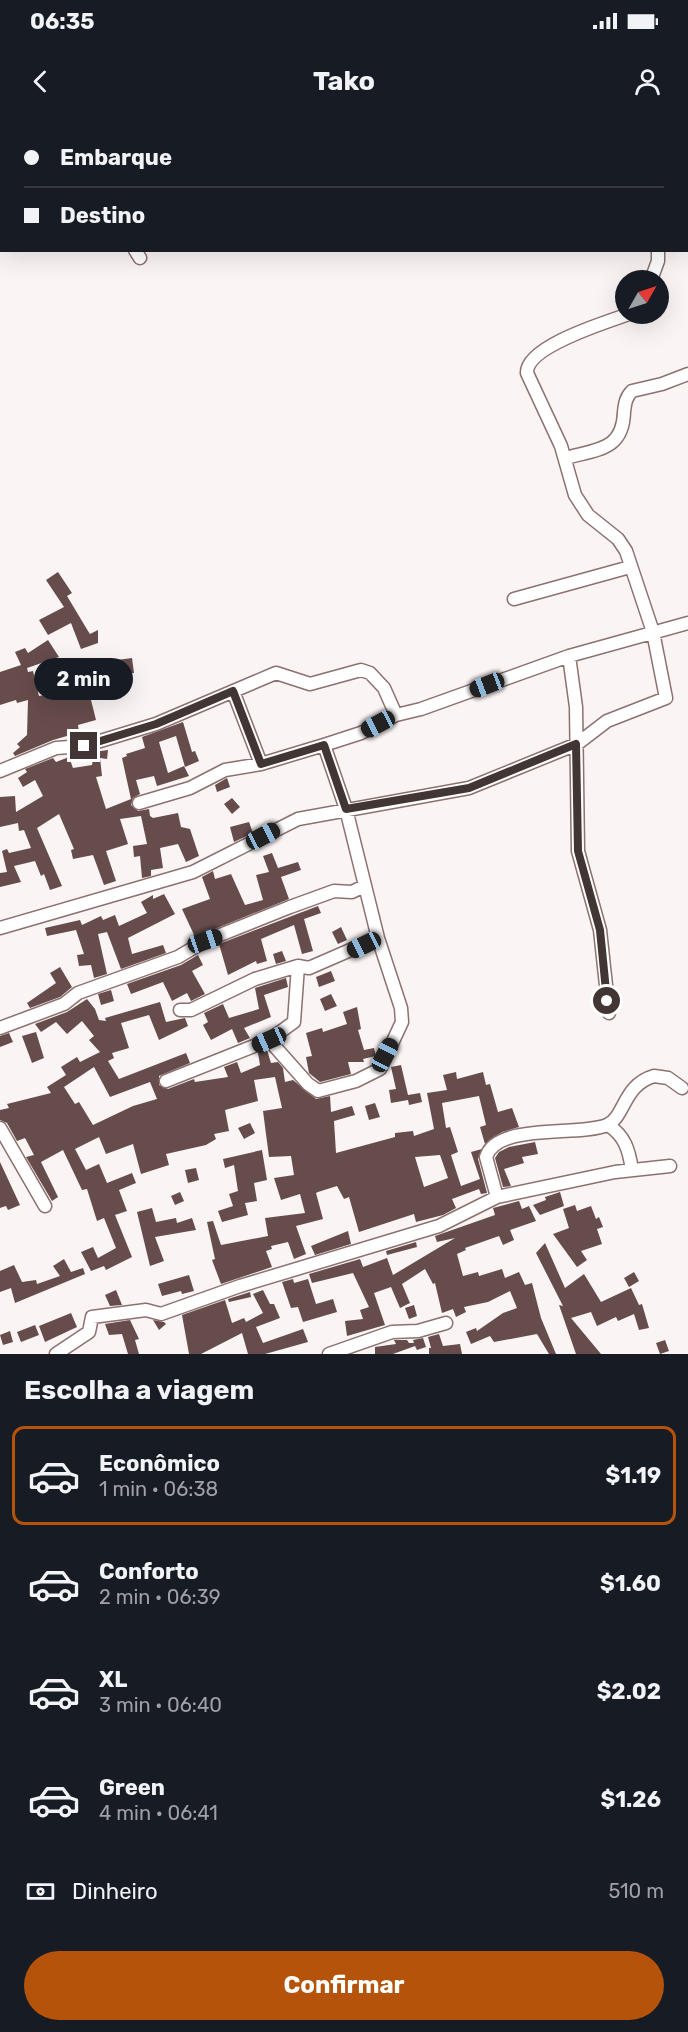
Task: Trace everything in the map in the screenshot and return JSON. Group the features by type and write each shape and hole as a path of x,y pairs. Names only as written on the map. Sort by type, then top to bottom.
{"street":[{"path":"655,270 658,252"},
{"path":"0,928 193,872 289,823 346,809 469,788 576,744 607,721 666,698 653,632 624,546 588,515 578,501 566,458 527,373 528,363 564,339 615,319"},
{"path":"566,458 599,448 619,437 624,427 625,402 632,391 662,384 688,374"},
{"path":"514,599 568,582 630,567"},
{"path":"139,803 190,788 225,770 261,764 361,733 396,715 421,710 569,656 688,623"},
{"path":"569,656 576,707 578,851 600,930 609,1013"},
{"path":"0,771 56,748 84,746 156,724 276,673 300,682 316,684 361,670 377,678 396,715"},
{"path":"233,691 261,764"},
{"path":"269,1040 308,1084 318,1091 357,1081 380,1069 402,1022 401,1008 378,938 346,809 324,745"},
{"path":"0,1028 64,1005 78,993 178,957 205,941 290,907 334,891 352,892 364,886"},
{"path":"180,1010 191,1010 255,979 298,966 309,968 378,938"},
{"path":"166,1082 269,1040 294,1022 298,966"},
{"path":"497,1197 486,1156 494,1145 515,1136 553,1134 608,1125 616,1117 631,1090 648,1077 662,1076 682,1088"},
{"path":"608,1125 619,1133 627,1146 632,1170"},
{"path":"0,1128 45,1206"},
{"path":"56,1354 89,1332 92,1317 146,1310 161,1314 240,1286 439,1226 497,1197 632,1170 670,1166"},
{"path":"329,1354 392,1332 418,1331 446,1323"}],"building":[{"path":"58,572 72,593 67,596 90,634 98,630 98,643 81,649 71,623 48,635 39,620 64,607 46,580"},
{"path":"48,640 59,657 27,668 28,672 33,671 39,696 56,693 54,670 97,664 95,700 91,700 96,720 78,725 80,738 68,739 67,736 15,756 13,753 20,747 17,744 27,735 28,700 17,703 16,700 0,705 0,672 21,665 15,652 25,648 28,653"},
{"path":"132,658 134,673 123,674 125,693 113,694 110,661"},
{"path":"183,722 192,752 195,751 199,761 185,767 176,736 159,742 168,773 184,766 189,776 157,786 154,776 136,780 140,794 133,798 131,805 138,811 149,809 150,816 153,818 178,813 181,827 190,829 199,856 186,862 178,844 160,848 163,868 151,870 151,876 142,878 140,856 134,857 133,846 147,844 141,816 120,819 128,844 106,851 116,881 104,885 93,855 73,859 71,850 74,849 59,814 37,828 62,886 50,890 44,874 41,876 35,861 14,866 21,882 0,887 0,873 7,872 2,851 7,849 9,853 31,848 24,830 19,831 18,823 0,827 0,797 15,796 16,812 43,796 35,780 23,787 18,778 27,772 25,769 53,758 56,762 69,757 73,768 92,765 94,752 108,750 107,759 100,758 102,776 96,777 106,809 131,799 122,758 127,756 126,754 145,748 142,737"},
{"path":"227,778 230,787 217,792 215,785"},
{"path":"232,798 240,807 232,814 224,804"},
{"path":"249,822 253,833 234,842 230,827"},
{"path":"272,853 278,868 298,862 301,870 281,877 289,899 195,937 182,909 210,899 202,877 213,871 215,879 231,874 245,905 263,900 256,875 269,872 263,856"},
{"path":"164,894 175,914 128,938 132,954 163,945 166,953 121,969 107,932 98,934 107,974 94,978 91,965 79,966 77,955 84,954 76,930 47,936 45,928 80,920 82,925 101,916 103,920 115,915 119,926 147,913 141,902 153,895 153,899"},
{"path":"318,906 321,913 304,919 313,951 302,954 294,925 261,939 267,961 257,964 256,961 228,975 219,944"},
{"path":"341,927 347,940 338,944 332,932"},
{"path":"282,951 286,961 276,964 273,954"},
{"path":"198,955 203,965 192,971 205,994 191,1001 187,993 172,1001 163,982 131,994 127,984 181,965"},
{"path":"60,967 72,987 60,997 30,1008 27,1003 56,983 50,973"},
{"path":"331,971 335,981 319,987 316,977"},
{"path":"286,978 288,987 264,995 271,1017 244,1028 250,1038 238,1043 232,1029 211,1040 203,1025 208,1022 204,1013 223,1004 229,1018 259,1009 255,988"},
{"path":"111,990 114,1001 101,1005 98,994"},
{"path":"331,994 337,1006 325,1011 320,999"},
{"path":"87,999 95,1009 99,1020 106,1021 105,1018 160,1002 166,1022 185,1018 188,1026 159,1040 149,1015 121,1023 129,1048 112,1053 114,1058 108,1061 119,1079 186,1053 190,1063 159,1076 159,1085 168,1089 194,1079 195,1082 228,1077 224,1067 237,1062 241,1073 260,1065 258,1053 267,1050 271,1063 278,1062 283,1068 285,1082 293,1080 316,1099 330,1096 331,1112 352,1106 355,1115 334,1121 336,1153 395,1137 395,1133 413,1131 414,1136 434,1129 427,1093 447,1090 443,1075 456,1072 457,1079 483,1072 486,1085 490,1084 498,1112 512,1108 519,1127 502,1132 485,1144 480,1127 486,1125 479,1096 442,1103 446,1128 450,1127 458,1152 451,1155 461,1186 480,1179 471,1152 482,1149 478,1159 487,1193 481,1194 479,1189 452,1199 456,1208 443,1215 416,1222 414,1214 359,1232 349,1197 344,1199 337,1186 318,1192 316,1193 323,1219 296,1226 306,1254 294,1259 288,1242 271,1246 272,1249 266,1251 272,1267 221,1284 212,1260 215,1259 207,1222 213,1221 221,1245 268,1236 265,1218 305,1213 300,1194 281,1200 274,1178 294,1175 291,1156 269,1157 263,1111 282,1108 275,1077 254,1080 258,1101 225,1110 229,1131 214,1134 216,1139 206,1145 166,1154 169,1165 141,1174 133,1144 106,1154 99,1137 75,1149 86,1170 99,1164 107,1183 132,1173 136,1183 119,1190 127,1211 115,1215 132,1257 106,1270 104,1266 91,1271 81,1252 93,1247 98,1258 116,1248 104,1218 97,1221 87,1189 82,1190 63,1150 41,1162 58,1197 52,1201 26,1157 34,1155 25,1138 17,1141 7,1123 0,1120 0,1110 9,1108 7,1104 51,1093 47,1087 66,1075 61,1067 77,1057 80,1062 100,1052 89,1040 94,1036 82,1021 67,1034 56,1022 41,1032 35,1024 67,1012","holes":["94,1067 110,1097 150,1082 157,1099 133,1106 93,1125 79,1102 75,1104 64,1087","440,1155 448,1178 424,1187 415,1157"]},
{"path":"357,1007 361,1029 358,1030 364,1050 374,1048 376,1056 363,1059 364,1062 348,1062 351,1074 320,1082 309,1073 306,1057 312,1056 306,1033 322,1028 323,1032 347,1024 343,1012"},
{"path":"36,1032 44,1058 32,1063 22,1036"},
{"path":"9,1033 13,1042 0,1047 0,1036"},
{"path":"401,1065 408,1095 420,1093 422,1102 409,1105 408,1100 391,1103 389,1090 396,1089 391,1067"},
{"path":"375,1103 380,1117 369,1120 365,1106"},
{"path":"250,1123 255,1133 244,1139 238,1128"},
{"path":"535,1142 538,1154 522,1157 524,1163 504,1169 511,1186 503,1187 495,1158 499,1152 509,1147"},
{"path":"262,1150 267,1180 254,1183 257,1201 245,1203 248,1215 222,1222 218,1211 233,1206 229,1194 238,1191 234,1165 225,1168 223,1159"},
{"path":"0,1162 20,1205 8,1210 6,1206 0,1208"},
{"path":"196,1168 199,1180 188,1183 185,1170"},
{"path":"180,1192 184,1201 175,1205 171,1196"},
{"path":"560,1192 564,1206 540,1215 533,1205 546,1200 545,1197"},
{"path":"519,1201 522,1209 529,1206 536,1221 510,1230 514,1240 503,1245 499,1236 465,1248 466,1250 457,1254 463,1276 478,1272 479,1276 502,1269 505,1278 519,1272 525,1285 532,1283 541,1318 556,1354 549,1354 537,1334 494,1342 490,1336 471,1344 466,1332 476,1328 477,1331 503,1313 517,1308 510,1291 488,1302 464,1307 466,1312 456,1317 453,1309 442,1313 435,1283 433,1284 425,1269 402,1284 410,1303 400,1308 391,1287 374,1293 385,1325 347,1336 345,1321 363,1319 360,1310 369,1307 353,1273 312,1283 309,1274 360,1259 363,1267 387,1258 393,1275 455,1238 437,1242 435,1236 495,1215 493,1208"},
{"path":"575,1205 577,1211 591,1206 596,1219 599,1217 603,1227 597,1229 602,1244 581,1251 587,1260 577,1267 553,1234 569,1228 563,1209"},
{"path":"152,1208 156,1222 176,1218 177,1223 192,1218 196,1230 155,1237 164,1261 150,1266 137,1212"},
{"path":"348,1231 351,1244 315,1255 311,1246"},
{"path":"416,1242 417,1247 387,1255 386,1251"},
{"path":"545,1243 565,1288 584,1274 601,1302 631,1288 639,1305 642,1304 649,1328 639,1330 634,1314 618,1321 616,1317 597,1326 591,1312 571,1318 601,1354 576,1354 559,1305 563,1306 536,1253"},
{"path":"64,1259 71,1272 83,1268 85,1274 15,1303 11,1288 0,1292 0,1271 14,1265 22,1282 36,1280 37,1284 60,1276 53,1266"},
{"path":"634,1272 639,1281 629,1287 624,1278"},
{"path":"189,1275 194,1291 182,1294 181,1291 162,1296 158,1284"},
{"path":"293,1279 294,1283 308,1279 316,1304 333,1299 337,1312 303,1322 298,1307 291,1308 282,1282"},
{"path":"116,1290 122,1305 110,1306 105,1295"},
{"path":"263,1290 270,1304 274,1304 280,1318 256,1327 263,1343 303,1329 308,1342 265,1354 248,1354 242,1333 201,1354 189,1354 182,1315 225,1300 232,1323 244,1318 246,1322 263,1313 253,1294"},
{"path":"250,1292 251,1297 229,1302 228,1299"},
{"path":"414,1305 417,1316 409,1319 405,1308"},
{"path":"71,1313 77,1327 45,1342 39,1326"},
{"path":"130,1320 139,1339 135,1340 139,1354 128,1354 122,1334 109,1335 105,1324"},
{"path":"153,1320 164,1322 166,1324 159,1330"},
{"path":"35,1325 39,1335 21,1342 17,1332"},
{"path":"10,1331 13,1342 3,1345 0,1335"},
{"path":"439,1334 443,1346 460,1344 462,1354 429,1354 429,1348 431,1348 428,1337"},
{"path":"423,1338 426,1347 417,1350 415,1346 393,1354 375,1354 375,1347 396,1344 394,1340 407,1340 409,1343 414,1343 413,1340"},
{"path":"665,1340 669,1351 660,1354 656,1343"}],"route":[{"path":"84,746 156,724 233,691 261,764 324,745 346,809 429,793 469,788 542,756 576,744 578,851 600,930 607,1001"}]}
